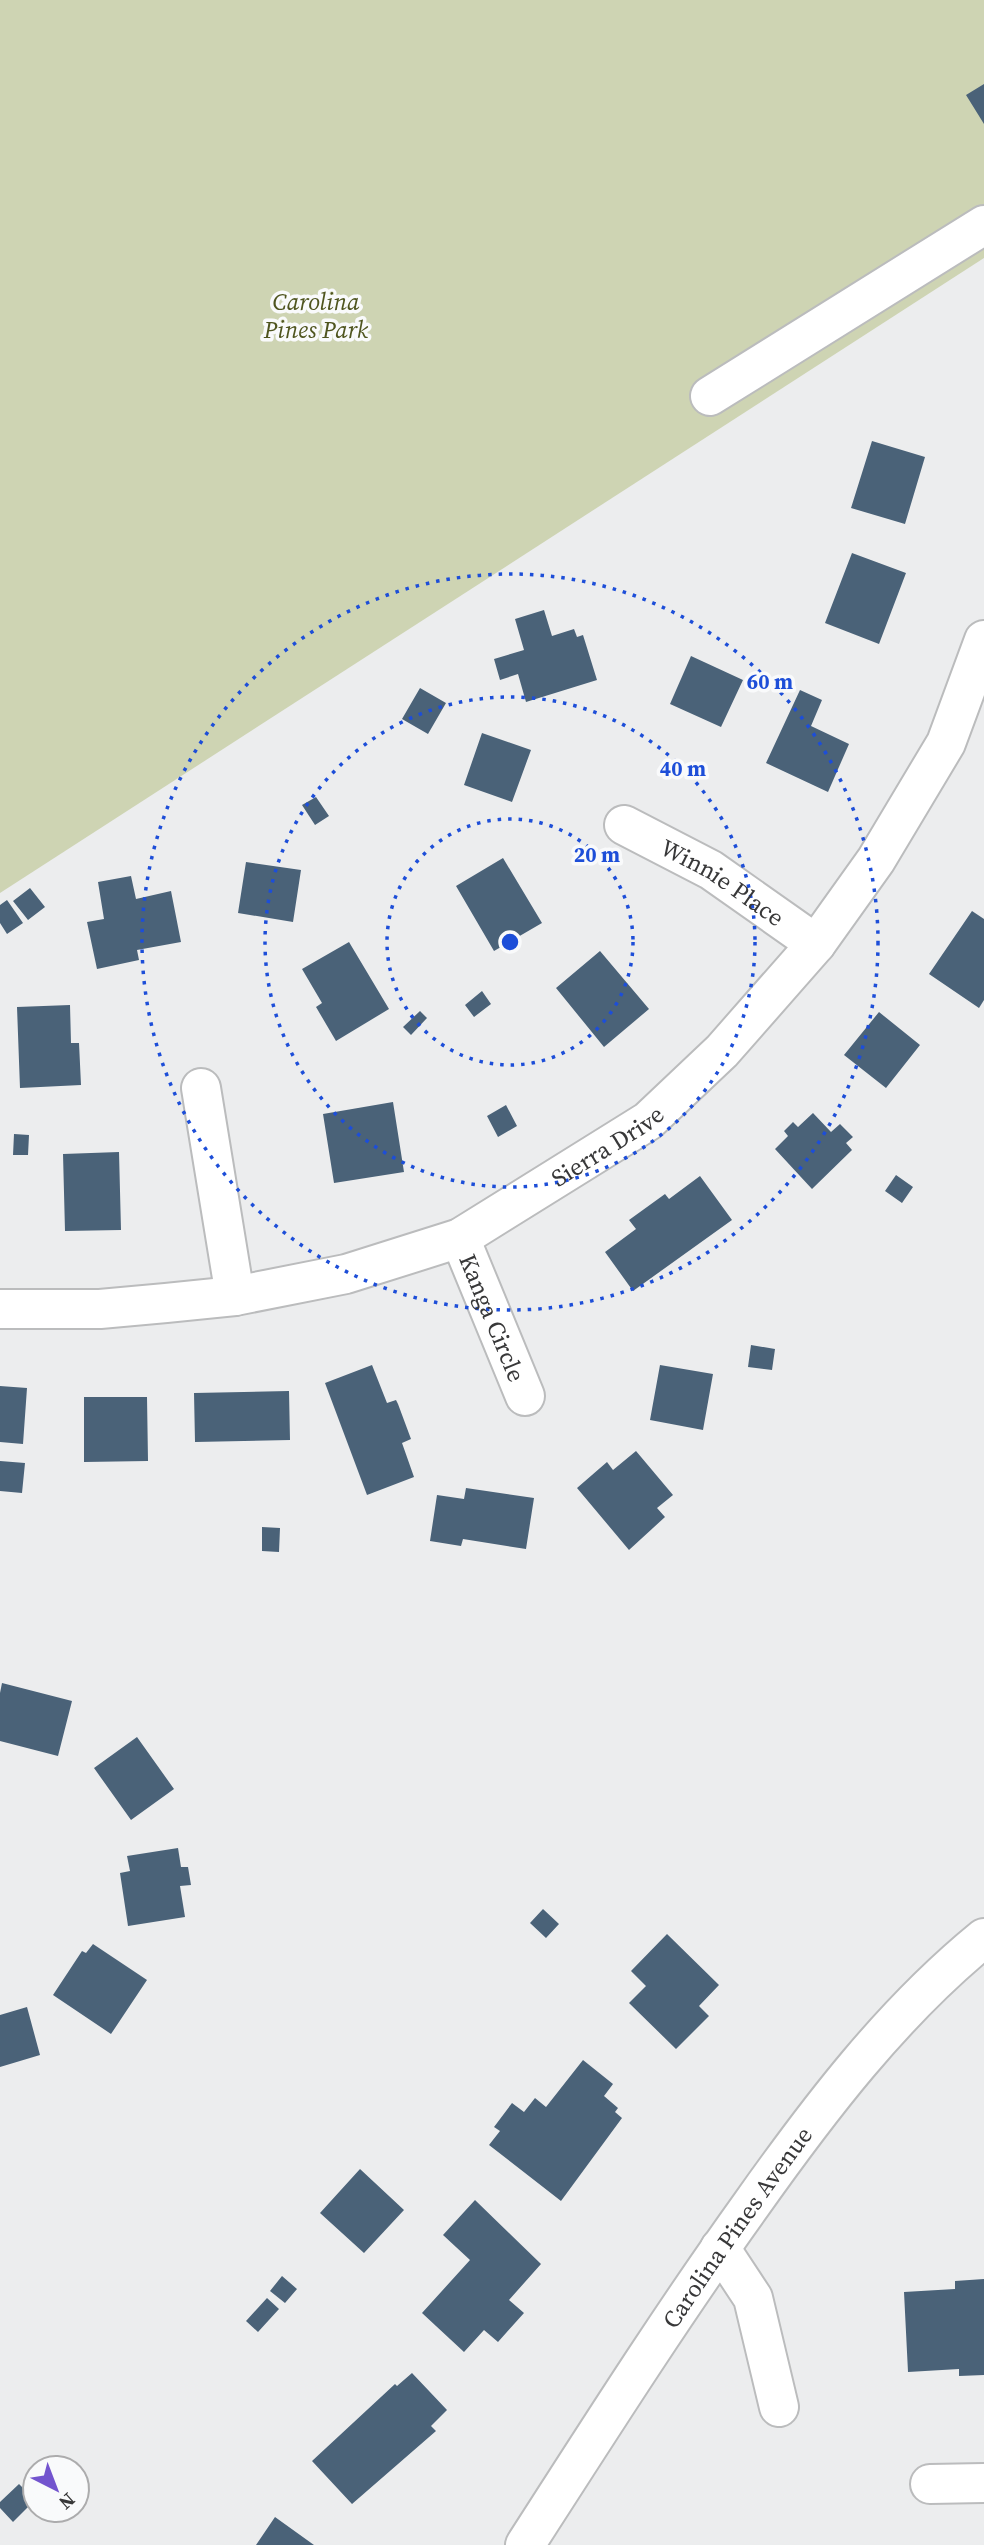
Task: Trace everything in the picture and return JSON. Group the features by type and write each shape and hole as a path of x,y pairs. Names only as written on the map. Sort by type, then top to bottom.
{"street":[{"path":"710,396 984,225"},
{"name":"Sierra Drive","path":"0,1308 100,1309 235,1296 346,1274 460,1238 648,1121 722,1051 816,944 876,860 946,743 984,640"},
{"name":"Winnie Place","path":"624,825 711,870 816,944"},
{"path":"201,1088 235,1296"},
{"name":"Kanga Circle","path":"460,1238 525,1396"},
{"name":"Carolina Pines Avenue","path":"525,2545 625,2389 804,2130 871,2050 944,1970 984,1938"},
{"path":"720,2248 753,2298 779,2407"},
{"path":"930,2484 984,2483"}],"green space":[{"name":"Carolina Pines Park","path":"0,0 984,0 984,258 0,893"}],"building":[{"path":"984,84 984,124 966,95"},
{"path":"872,441 925,457 905,524 851,508"},
{"path":"852,553 906,573 879,644 825,623"},
{"path":"544,610 552,636 574,629 577,637 583,635 597,680 526,702 518,674 500,680 494,659 524,650 515,619"},
{"path":"691,656 743,680 721,727 670,704"},
{"path":"420,688 446,703 428,734 402,719"},
{"path":"800,690 822,700 811,726 849,744 828,792 766,763"},
{"path":"482,733 531,750 512,802 464,785"},
{"path":"316,797 329,816 315,825 302,805"},
{"path":"503,858 542,923 494,951 456,886"},
{"path":"246,862 301,870 293,922 238,913"},
{"path":"131,876 136,899 171,891 181,942 137,950 139,960 97,969 87,922 104,919 98,882"},
{"path":"30,888 45,907 28,920 13,901"},
{"path":"7,900 23,923 7,934 0,923 0,905"},
{"path":"972,911 984,919 984,1000 979,1008 929,974"},
{"path":"349,942 389,1009 336,1041 316,1007 322,1003 302,969"},
{"path":"600,951 649,1009 604,1047 556,988"},
{"path":"482,991 491,1004 474,1017 465,1005"},
{"path":"70,1005 71,1043 79,1043 81,1085 20,1088 17,1007"},
{"path":"420,1011 427,1018 411,1035 403,1027"},
{"path":"879,1012 920,1045 886,1088 844,1055"},
{"path":"393,1102 404,1172 334,1183 323,1114"},
{"path":"506,1105 517,1126 498,1137 487,1116"},
{"path":"813,1113 831,1132 840,1124 853,1137 846,1143 852,1150 812,1189 775,1149 788,1136 784,1131 793,1122 798,1127"},
{"path":"14,1134 29,1135 28,1155 13,1155"},
{"path":"119,1152 121,1230 65,1231 63,1154"},
{"path":"896,1175 913,1187 902,1203 885,1191"},
{"path":"700,1176 732,1220 633,1291 605,1252 636,1229 629,1220 665,1194 669,1199"},
{"path":"751,1345 775,1349 772,1370 748,1367"},
{"path":"372,1365 387,1403 396,1400 398,1404 411,1439 402,1443 414,1477 367,1495 325,1383"},
{"path":"660,1365 713,1374 703,1430 650,1420"},
{"path":"0,1386 27,1388 23,1444 0,1442"},
{"path":"289,1391 290,1440 195,1442 194,1393"},
{"path":"84,1397 147,1397 148,1461 84,1462"},
{"path":"636,1451 673,1495 657,1508 665,1517 629,1550 577,1488 607,1462 613,1470"},
{"path":"0,1461 25,1463 22,1493 0,1491"},
{"path":"466,1488 534,1498 526,1549 463,1539 461,1546 430,1541 437,1495 464,1499"},
{"path":"262,1527 280,1528 279,1552 262,1551"},
{"path":"2,1683 72,1701 58,1756 0,1741"},
{"path":"137,1737 174,1789 131,1820 94,1768"},
{"path":"178,1848 181,1867 188,1867 191,1885 180,1886 185,1917 128,1926 120,1873 130,1871 127,1856"},
{"path":"543,1909 559,1924 546,1938 530,1923"},
{"path":"667,1934 719,1985 699,2006 709,2016 676,2049 629,2003 646,1986 631,1971"},
{"path":"93,1944 147,1980 111,2034 53,1995 82,1951 86,1953"},
{"path":"27,2007 40,2055 0,2067 0,2015"},
{"path":"583,2060 613,2084 604,2096 618,2108 615,2112 622,2118 561,2201 489,2145 500,2131 494,2127 512,2103 524,2112 535,2098 546,2107"},
{"path":"360,2169 404,2210 364,2253 320,2213"},
{"path":"475,2200 541,2264 509,2300 524,2313 498,2342 484,2330 464,2352 422,2313 470,2260 443,2235"},
{"path":"282,2276 297,2289 285,2303 270,2291"},
{"path":"984,2279 984,2375 959,2376 959,2369 908,2372 904,2292 955,2289 955,2281"},
{"path":"267,2298 279,2309 258,2332 246,2321"},
{"path":"412,2373 447,2410 431,2426 436,2431 352,2504 312,2461 395,2384 397,2386"},
{"path":"19,2484 21,2486 21,2514 13,2522 0,2508 0,2502"},
{"path":"275,2517 314,2545 256,2545"}]}
